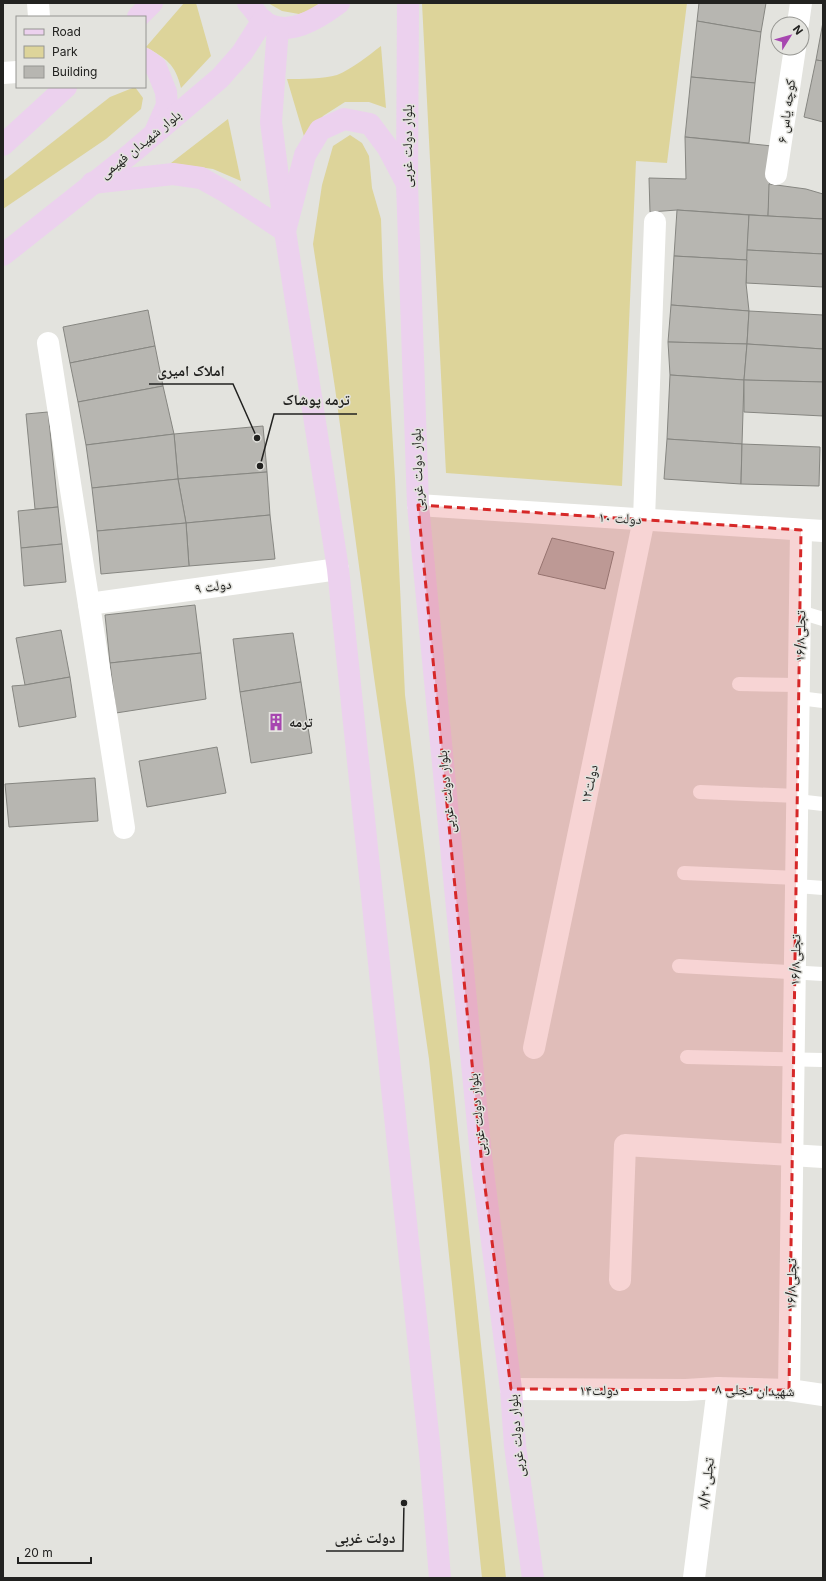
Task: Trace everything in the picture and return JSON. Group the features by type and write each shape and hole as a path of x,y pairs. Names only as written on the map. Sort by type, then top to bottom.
{"main road":[{"path":"139,16 152,3"},
{"path":"248,3 270,24 300,25 320,17 339,3"},
{"name":"بلوار دولت غربی","path":"408,3 407,183 418,506 481,1156 511,1390 515,1446 533,1578"},
{"path":"270,24 271,122 285,231 338,569 430,1445 440,1578"},
{"name":"بلوار شهیدان فهیمی","path":"3,254 155,133 220,78 270,24"},
{"path":"146,61 156,67 166,92 167,105 155,133"},
{"path":"3,144 65,88"},
{"path":"285,231 305,155 320,130 344,119 370,124 388,148 407,183"},
{"path":"92,183 172,174 201,178 226,192 285,231"}],"street":[{"path":"38,3 39,16"},
{"path":"800,16 802,3"},
{"name":"کوچه یاس ۶","path":"776,174 794,56"},
{"path":"3,73 16,72"},
{"name":"۱۲دولت","path":"534,1048 644,519 655,222"},
{"path":"48,343 124,828"},
{"name":"۱۰ دولت","path":"418,506 823,531"},
{"name":"تجلی۱۶/۸","path":"789,1390 801,530"},
{"name":"۹ دولت","path":"89,604 338,569"},
{"path":"620,1280 625,1145 823,1157"},
{"name":"شهیدان تجلی ۸","path":"686,1390 718,1388 789,1390 823,1395"},
{"name":"تجلی۸/۲۰","path":"694,1578 718,1388"},
{"name":"۱۴دولت","path":"511,1390 686,1390"}],"lane":[{"path":"800,612 823,619"},
{"path":"739,684 799,692 823,701"},
{"path":"700,792 797,799 823,804"},
{"path":"684,873 797,882 823,888"},
{"path":"679,966 823,974"},
{"path":"687,1057 823,1060"}],"highlighted area":[{"path":"418,505 801,530 789,1390 511,1389 481,1156"}],"green space":[{"path":"184,3 196,3 211,56 181,88 173,67 159,55 146,47"},
{"path":"268,3 331,3 299,14 282,11"},
{"path":"422,3 687,3 667,163 636,161 622,486 446,473"},
{"path":"381,46 386,108 369,102 345,102 323,116 306,143 287,79 319,78 337,75 354,66"},
{"path":"136,88 143,98 141,109 106,139 3,209 3,181 110,97"},
{"path":"228,119 241,181 213,169 171,163"},
{"path":"350,135 362,143 369,156 372,188 381,219 405,695 452,1073 506,1578 482,1578 429,1059 374,677 335,388 313,244 322,185 333,146"}],"building":[{"path":"699,3 766,3 761,32 697,21"},
{"path":"697,21 761,32 755,83 691,77"},
{"path":"823,22 823,61 816,60"},
{"path":"816,60 823,61 823,122 804,117"},
{"path":"691,77 755,83 749,143 685,137"},
{"path":"685,137 772,146 768,216 677,210 650,212 649,178 686,179"},
{"path":"769,184 806,189 823,194 823,219 768,216"},
{"path":"677,210 749,215 747,260 674,256"},
{"path":"749,215 823,219 823,254 747,250"},
{"path":"747,250 823,254 823,287 746,283"},
{"path":"674,256 747,260 746,283 749,311 671,305"},
{"path":"671,305 749,311 747,344 668,342"},
{"path":"148,310 155,346 70,363 63,327"},
{"path":"749,311 823,315 823,349 747,344"},
{"path":"668,342 747,344 744,380 670,375"},
{"path":"747,344 823,349 823,382 744,380"},
{"path":"155,346 163,386 78,402 70,363"},
{"path":"670,375 744,380 742,444 667,439"},
{"path":"744,380 823,382 823,416 744,412"},
{"path":"163,386 174,434 86,445 78,402"},
{"path":"48,412 58,507 35,509 26,414"},
{"path":"263,426 267,472 178,479 174,434"},
{"path":"174,434 178,479 92,488 86,445"},
{"path":"667,439 742,444 741,484 664,479"},
{"path":"742,444 820,447 819,486 741,484"},
{"path":"267,472 270,515 186,523 178,479"},
{"path":"178,479 186,523 97,531 92,488"},
{"path":"58,507 62,544 21,548 18,511"},
{"path":"270,515 275,559 189,566 186,523"},
{"path":"186,523 189,566 101,574 97,531"},
{"path":"552,538 614,552 605,589 538,574"},
{"path":"62,544 66,582 24,586 21,548"},
{"path":"195,605 201,653 110,663 105,615"},
{"path":"61,630 70,677 25,685 16,638"},
{"path":"293,633 301,682 240,692 233,639"},
{"path":"201,653 206,699 116,713 110,663"},
{"path":"70,677 76,717 19,727 12,686"},
{"name":"ترمه","path":"301,682 312,753 251,763 240,692"},
{"path":"217,747 226,793 147,807 139,761"},
{"path":"95,778 98,821 9,827 5,784"}],"place":[{"name":"املاک امیری","path":"257,438"},
{"name":"ترمه پوشاک","path":"260,466"},
{"name":"ترمه","path":"276,722"},
{"name":"دولت غربی","path":"404,1503"}]}
